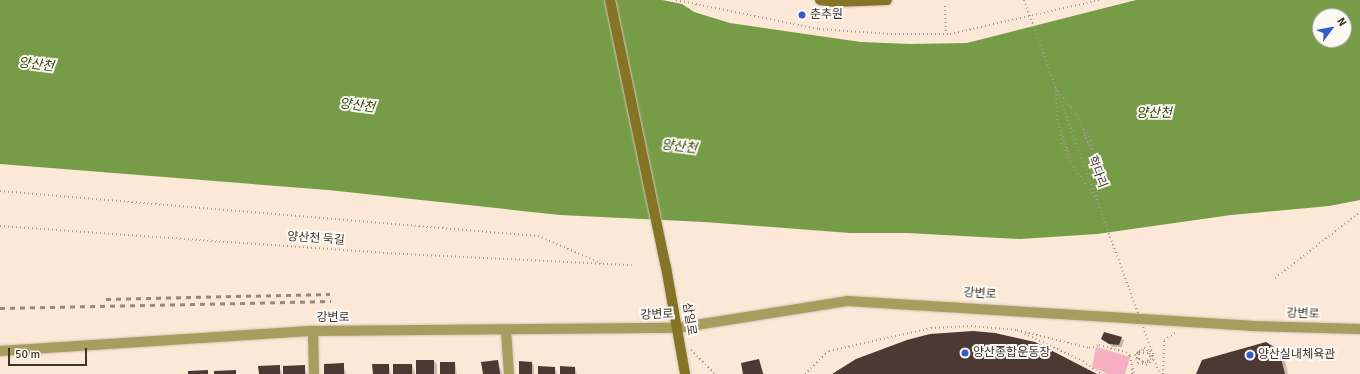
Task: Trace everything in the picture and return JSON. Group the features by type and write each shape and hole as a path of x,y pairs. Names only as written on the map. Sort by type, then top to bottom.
{"main road":[{"name":"삼일로","path":"610,0 666,263 677,331 686,374"},
{"path":"820,0 842,2 887,0"}],"street":[{"name":"강변로","path":"0,351 313,331 677,331 847,301 1251,326 1360,329"},
{"path":"313,331 314,374"},
{"path":"506,331 508,374"}],"path":[{"path":"676,0 819,29 891,34 946,34 1100,0"},
{"name":"학다리","path":"1024,0 1152,351 1153,359 1147,365 1138,363 1135,355 1140,349 1147,348 1151,354 1149,362 1142,363 1137,358 1139,351 1147,350 1150,353 1150,356 1148,361 1143,362 1139,359 1139,353 1149,353 1152,356 1161,374"},
{"path":"945,6 946,34"},
{"path":"1056,88 1069,101 1091,140 1098,179 1097,200"},
{"path":"1056,88 1056,107 1062,147 1070,162 1097,200"},
{"path":"1083,126 1084,135 1092,152"},
{"path":"1061,133 1068,148 1070,162"},
{"path":"0,191 538,236 604,264"},
{"path":"1275,278 1360,212"},
{"name":"양산천 둑길","path":"0,226 383,253 632,265"},
{"path":"805,374 829,351 897,334 932,328 971,326 1017,330 1089,348 1099,345 1126,352 1132,363 1133,374"},
{"path":"1017,330 1083,361 1101,374"},
{"path":"677,331 715,374"},
{"path":"1161,374 1164,340 1175,333"}],"shaded area":[{"path":"1096,347 1130,357 1125,374 1108,374 1092,367"}],"water":[{"name":"양산천","path":"0,0 662,0 682,4 694,12 730,23 861,42 910,44 967,43 1136,0 1360,0 1360,200 1329,206 1231,215 1097,234 1020,239 907,233 850,233 704,222 560,215 328,190 0,164"}],"building":[{"name":"양산종합운동장","path":"973,331 995,333 1035,342 1097,374 832,374 856,359 907,340 930,334"},
{"path":"1104,332 1122,337 1119,345 1109,344 1101,339"},
{"name":"양산실내체육관","path":"1266,342 1279,350 1285,374 1196,374 1202,360"},
{"path":"759,359 763,374 743,374 741,363"},
{"path":"416,360 434,360 434,374 416,374"},
{"path":"498,360 500,374 483,374 481,362"},
{"path":"519,361 532,362 532,374 519,374"},
{"path":"440,362 455,362 455,374 440,374"},
{"path":"344,363 344,374 324,374 324,364"},
{"path":"372,364 389,364 389,374 373,374"},
{"path":"393,364 412,364 412,374 393,374"},
{"path":"280,365 280,374 259,374 258,366"},
{"path":"305,365 305,374 283,374 283,366"},
{"path":"538,366 555,367 555,374 538,374"},
{"path":"560,366 575,367 575,374 560,374"},
{"path":"208,370 208,374 188,374 188,371"},
{"path":"236,370 236,374 214,374 214,371"}],"railway":[{"path":"106,299 330,294"},
{"path":"0,308 331,301"}],"place":[{"name":"춘추원","path":"802,15"},
{"name":"양산종합운동장","path":"965,353"},
{"name":"양산실내체육관","path":"1250,355"}]}
